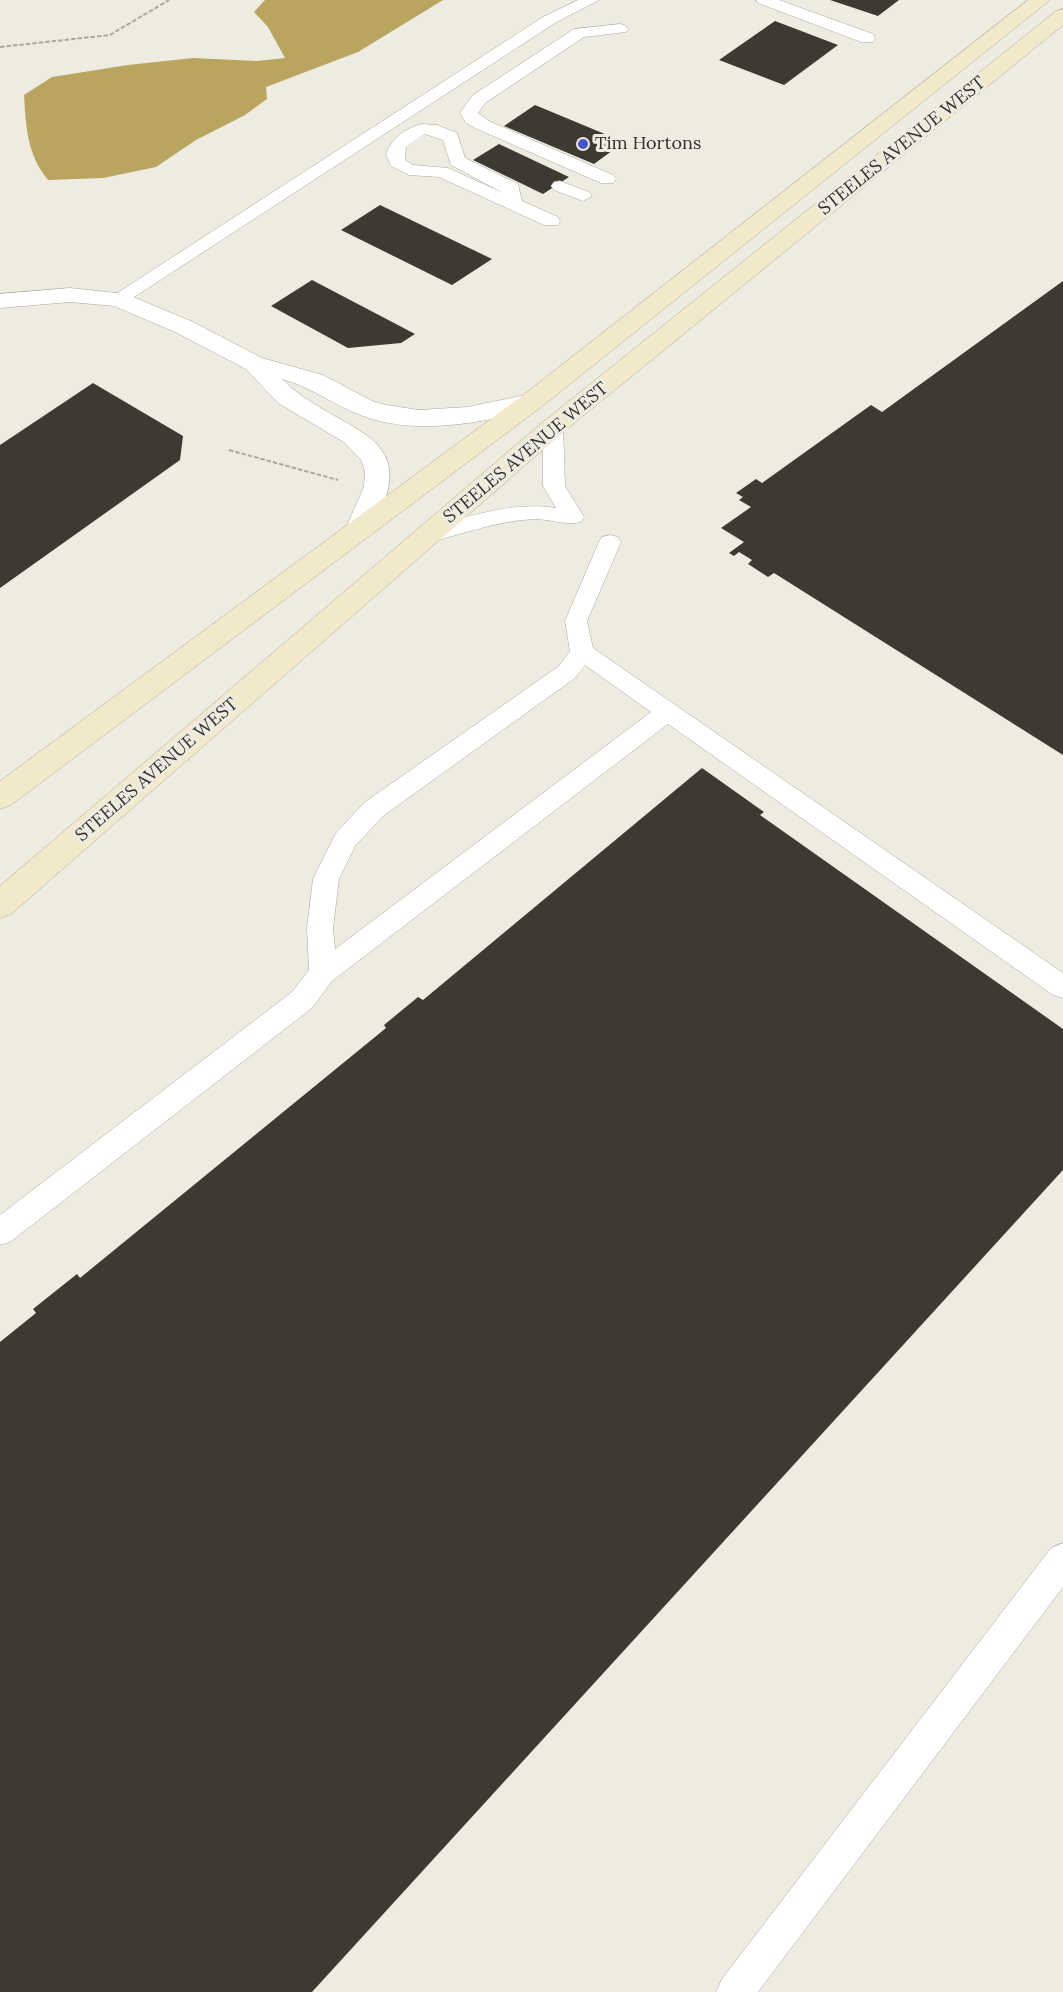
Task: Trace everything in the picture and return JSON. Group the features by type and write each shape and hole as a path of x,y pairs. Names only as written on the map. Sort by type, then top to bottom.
{"main road":[{"name":"STEELES AVENUE WEST","path":"0,797 531,402 1040,0"},
{"name":"STEELES AVENUE WEST","path":"0,905 553,428 1063,15"}],"street":[{"path":"0,301 70,295 118,299 184,327 253,363 314,380 363,406 419,418 467,415 531,402"},
{"path":"253,363 288,397 343,429 369,453 378,471 375,493 357,532"}],"lane":[{"path":"118,299 549,21 591,0"},
{"path":"764,0 867,38"},
{"path":"607,179 483,125 472,119 469,113 479,99 579,32 620,30"},
{"path":"469,145 431,129 422,129 398,145 395,154 397,162 409,170 442,172 551,221"},
{"path":"452,137 457,161 512,188 513,204"},
{"path":"560,186 583,196"},
{"path":"427,536 497,517 535,512 573,517 554,486 553,428"},
{"path":"610,542 576,621 582,652 1063,987"},
{"path":"322,973 320,928 326,879 345,840 374,809 567,672 582,652"},
{"path":"0,1232 302,1000 322,973 667,711"},
{"path":"735,1992 1063,1560"}],"path":[{"path":"0,47 110,35 169,0"},
{"path":"229,450 349,483"}],"shaded area":[{"path":"265,0 443,0 358,52 266,87 267,99 245,115 196,140 156,167 103,178 48,180 36,160 29,140 24,95 52,77 128,65 193,58 257,61 285,58 268,27 254,12"}],"building":[{"path":"830,0 899,0 878,16"},
{"path":"775,21 838,45 784,85 719,60"},
{"path":"535,105 624,142 594,164 504,126"},
{"path":"499,144 569,177 543,194 473,160"},
{"path":"380,205 492,259 452,285 341,230"},
{"path":"312,280 415,334 401,343 348,348 271,306"},
{"path":"1063,281 1063,755 774,573 768,577 748,564 752,560 739,552 734,556 729,553 744,542 721,528 751,507 739,500 743,497 736,493 756,479 762,483 871,405 882,412"},
{"path":"93,383 183,436 180,460 0,588 0,445"},
{"path":"702,768 764,812 760,815 1063,1029 1063,1170 312,1992 0,1992 0,1342 36,1313 33,1309 77,1274 80,1278 386,1028 384,1025 418,997 423,1000"}],"place":[{"name":"Tim Hortons","path":"583,144"}]}
